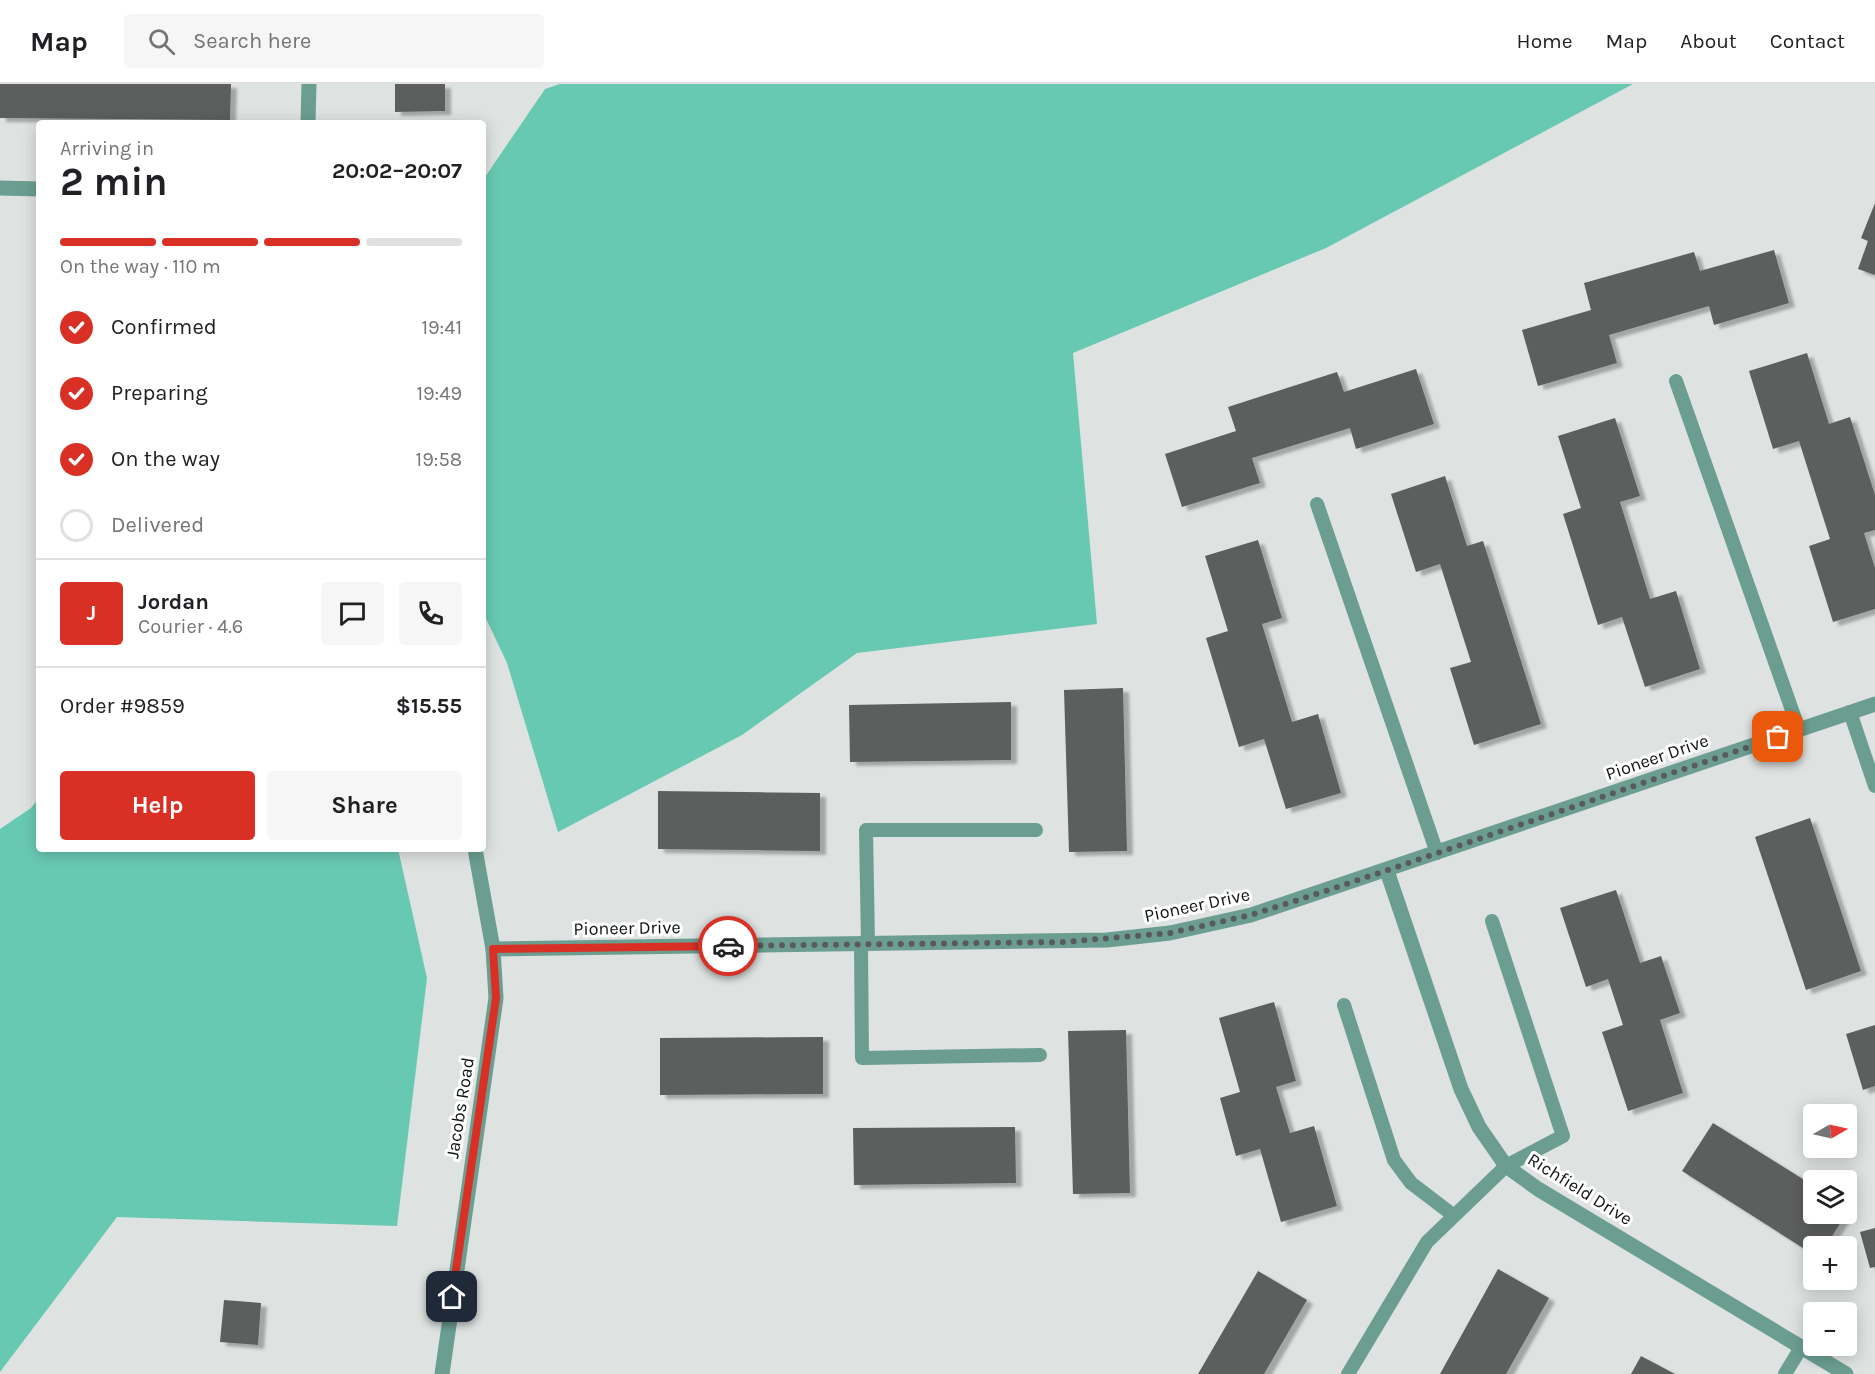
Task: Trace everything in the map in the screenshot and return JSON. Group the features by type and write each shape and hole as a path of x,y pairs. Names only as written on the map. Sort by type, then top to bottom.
{"street":[{"path":"308,120 309,84"},
{"path":"0,188 36,189"},
{"name":"Pioneer Drive","path":"493,949 1107,940 1170,933 1251,915 1387,871 1875,704"},
{"name":"Jacobs Road","path":"442,1374 496,998 493,949 476,852"},
{"name":"Richfield Drive","path":"1387,871 1461,1089 1479,1127 1506,1166 1538,1189 1846,1374"}],"lane":[{"path":"1676,381 1799,730"},
{"path":"1317,504 1437,853"},
{"path":"1850,712 1875,786"},
{"path":"1036,830 866,830 862,1058 1040,1055"},
{"path":"1348,1374 1427,1242 1506,1166 1563,1136 1492,921"},
{"path":"1344,1005 1394,1160 1411,1183 1454,1215"},
{"path":"1785,1374 1802,1346"}],"green space":[{"path":"560,84 1633,84 1326,248 1073,353 1097,624 857,653 742,735 558,832 507,663 486,618 486,176 545,89"},
{"path":"36,802 36,852 399,852 427,978 397,1226 117,1217 0,1372 0,829 31,808"}],"building":[{"path":"0,84 231,84 230,120 0,118"},
{"path":"395,84 445,84 445,111 395,112"},
{"path":"1875,203 1875,275 1858,269 1868,241 1861,238"},
{"path":"1774,250 1789,303 1714,325 1709,306 1609,335 1617,363 1538,386 1522,330 1591,310 1584,283 1694,252 1700,271"},
{"path":"1807,353 1829,424 1850,417 1875,495 1875,530 1864,533 1875,568 1875,609 1833,622 1809,546 1830,539 1799,441 1773,449 1749,371"},
{"path":"1416,369 1434,424 1356,449 1350,428 1252,458 1260,483 1182,507 1165,454 1236,431 1228,407 1337,372 1344,392"},
{"path":"1615,418 1640,496 1620,502 1650,599 1676,591 1700,669 1645,687 1622,617 1598,625 1563,514 1581,508 1558,436"},
{"path":"1445,476 1467,546 1483,541 1541,724 1474,745 1450,668 1471,662 1440,564 1416,572 1391,494"},
{"path":"1258,540 1282,618 1262,624 1292,722 1318,714 1341,793 1286,809 1264,739 1239,747 1206,638 1228,631 1205,556"},
{"path":"1123,688 1127,851 1069,852 1064,690"},
{"path":"1011,702 1011,760 850,762 849,705"},
{"path":"658,791 820,793 820,851 658,849"},
{"path":"1810,818 1861,971 1806,990 1755,837"},
{"path":"1616,890 1640,963 1661,956 1680,1013 1660,1020 1683,1093 1628,1111 1602,1032 1623,1025 1608,979 1586,987 1560,908"},
{"path":"1274,1002 1296,1081 1276,1087 1290,1133 1314,1126 1337,1206 1281,1222 1260,1149 1236,1156 1220,1098 1240,1092 1219,1018"},
{"path":"1875,1025 1875,1086 1863,1090 1846,1034"},
{"path":"1126,1030 1130,1193 1073,1194 1068,1031"},
{"path":"823,1037 823,1094 660,1095 660,1038"},
{"path":"1713,1123 1803,1179 1803,1224 1840,1224 1832,1236 1803,1236 1803,1248 1682,1171"},
{"path":"1015,1127 1016,1183 854,1185 853,1128"},
{"path":"1875,1228 1875,1267 1870,1268 1860,1232"},
{"path":"1498,1269 1549,1298 1506,1374 1440,1374"},
{"path":"1258,1271 1307,1300 1264,1374 1198,1374"},
{"path":"224,1300 261,1303 258,1345 220,1342"},
{"path":"1641,1356 1675,1374 1631,1374"}],"way so far":[{"path":"728,946 1064,942 1170,933 1251,915 1329,890 1778,737"}],"route":[{"path":"452,1297 496,998 493,949 728,946"}]}
